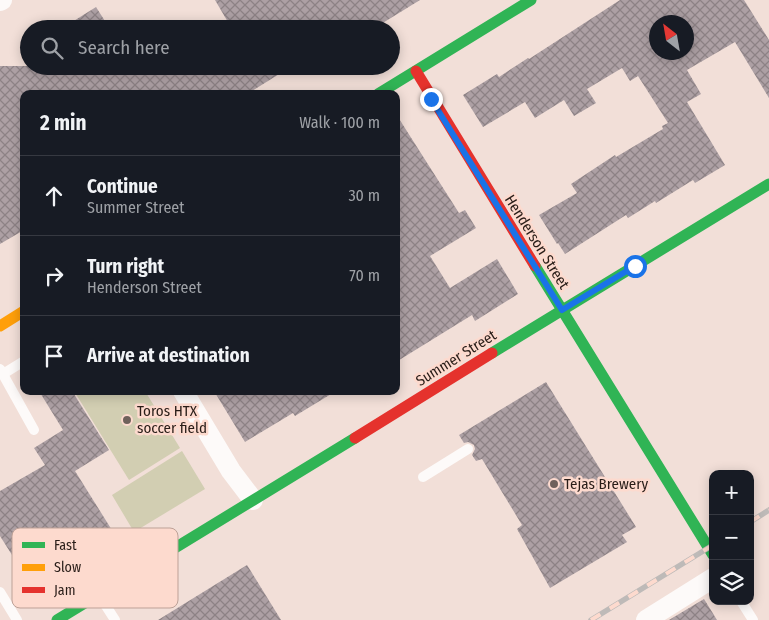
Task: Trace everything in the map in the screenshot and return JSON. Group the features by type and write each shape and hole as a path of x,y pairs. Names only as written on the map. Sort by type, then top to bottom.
{"street":[{"path":"385,90 531,0"},
{"name":"Henderson Street","path":"416,71 709,549"},
{"name":"Summer Street","path":"178,545 769,184"},
{"path":"0,326 20,314"},
{"path":"185,395 231,471 253,500"},
{"path":"646,620 709,581"},
{"name":"Summer Street","path":"57,620 76,608"}],"lane":[{"path":"20,363 1,372 34,430"},
{"path":"423,477 468,449"},
{"path":"0,592 17,620"},
{"path":"744,605 753,620"},
{"path":"107,608 115,620"}],"shaded area":[{"name":"Toros HTX soccer field","path":"76,395 147,395 180,448 129,480"},
{"path":"182,451 205,489 141,528 132,528 112,495"}],"building":[{"path":"215,0 420,0 388,20 227,20"},
{"path":"620,0 744,0 769,40 769,98 735,42 687,70 701,94 687,102 725,165 695,183 693,180 628,218 626,215 565,254 539,215 577,193 571,184 615,155 616,157 663,129 662,126 668,123 638,76 630,81 622,68 587,89 596,103 574,116 564,100 535,118 525,102 483,127 463,95 497,74 499,77"},
{"path":"96,7 104,20 75,20"},
{"path":"0,66 20,66 20,75 278,75 253,90 20,90 20,232 0,244"},
{"path":"400,120 459,213 465,210 476,228 430,256 450,288 497,259 518,294 475,321 472,315 400,360"},
{"name":"Tejas Brewery","path":"546,382 636,527 622,535 627,542 550,588 517,529 522,525 482,459 476,461 472,455 475,449 474,445 468,442 464,443 459,435"},
{"path":"41,395 75,395 109,450 75,471 111,528 12,528 12,555 0,536 0,491 45,465 34,448 63,430"},
{"path":"216,395 329,395 295,416 293,413 245,442"},
{"path":"247,565 281,620 158,620"},
{"path":"704,599 717,620 669,620"}],"railway":[{"path":"754,519 769,510"},
{"path":"591,620 709,547"}],"traffic: fast":[{"path":"385,90 531,0"},
{"path":"492,353 769,184"},
{"path":"535,266 709,549"},
{"path":"178,546 355,438"},
{"path":"57,620 77,608"}],"traffic: slow":[{"path":"0,326 20,314"}],"traffic: jam":[{"path":"416,71 535,266"},
{"path":"355,438 492,353"}],"place":[{"name":"Toros HTX soccer field","path":"127,420"},
{"name":"Tejas Brewery","path":"554,484"}],"route":[{"path":"431,99 562,310 635,266"}]}
